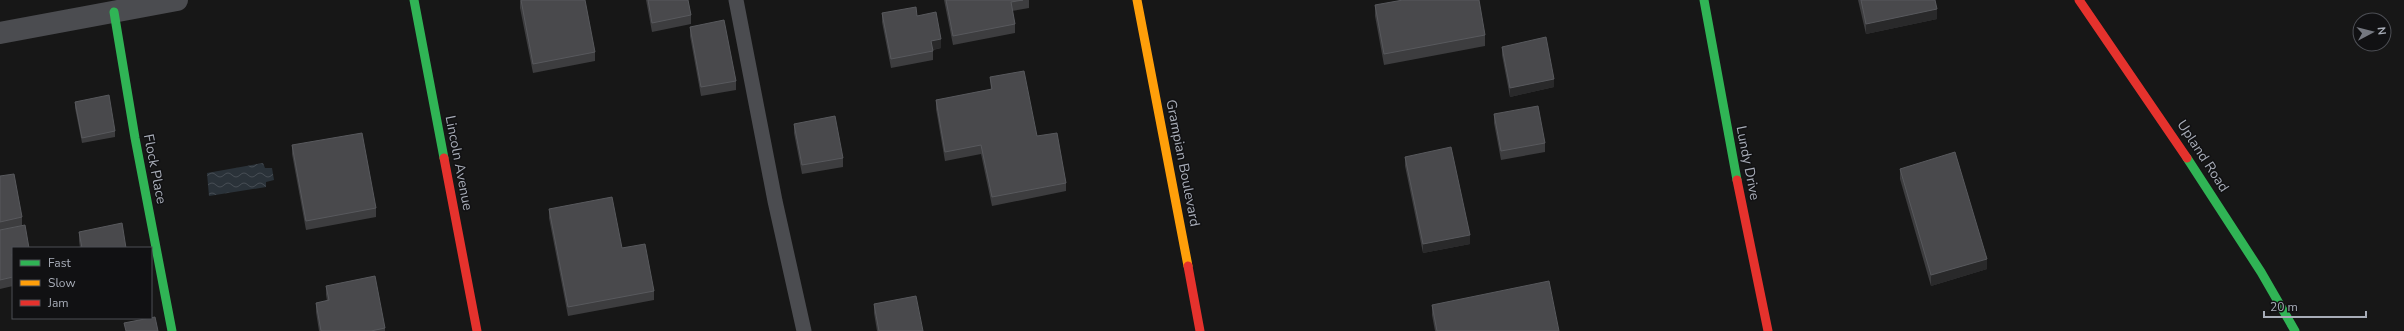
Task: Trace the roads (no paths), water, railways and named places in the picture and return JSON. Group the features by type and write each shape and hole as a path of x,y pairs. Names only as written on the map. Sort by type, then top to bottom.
{"street":[{"path":"0,33 177,0"},
{"name":"Lincoln Avenue","path":"414,0 477,331"},
{"name":"Grampian Boulevard","path":"1138,0 1200,331"},
{"name":"Lundy Drive","path":"1704,0 1736,175 1768,331"},
{"name":"Upland Road","path":"2079,0 2160,115 2261,272 2295,331"},
{"name":"Flock Place","path":"114,12 136,146 172,331"}],"lane":[{"path":"736,0 775,201 804,331"}],"water":[{"path":"263,163 265,168 272,168 274,180 266,182 266,187 209,196 207,173"}]}
